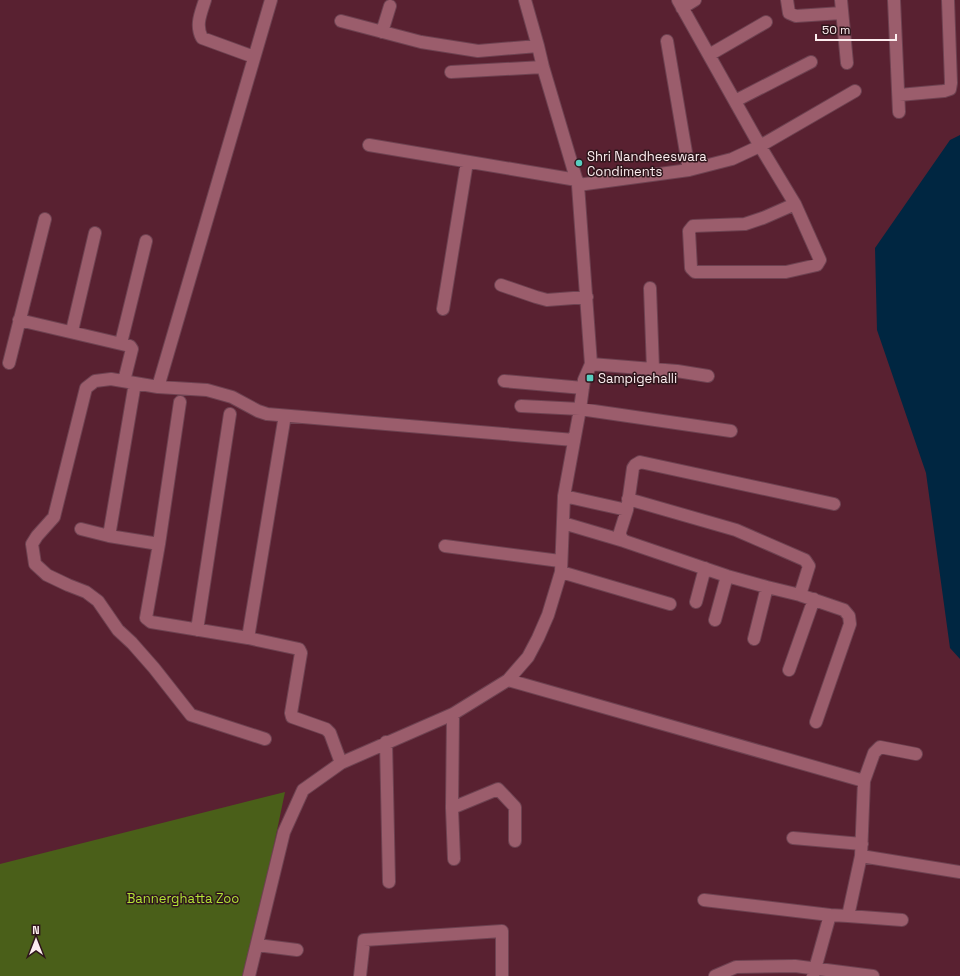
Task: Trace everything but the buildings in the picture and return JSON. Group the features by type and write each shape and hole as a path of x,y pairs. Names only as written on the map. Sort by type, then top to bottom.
{"street":[{"path":"205,0 198,26 198,31 202,38 254,57"},
{"path":"158,387 271,0"},
{"path":"249,976 284,832 303,790 341,762 453,714 508,680 528,657 548,615 560,567 564,496 580,409 582,388 591,364 578,183 543,67 525,0"},
{"path":"695,0 680,4 760,146 795,204 820,260 817,264 786,272 695,272 691,268 689,231 693,226 745,224 795,204"},
{"path":"787,0 788,13 796,16 842,13"},
{"path":"841,0 847,63"},
{"path":"894,0 900,112"},
{"path":"899,95 944,91 950,89 948,0"},
{"path":"382,32 390,6"},
{"path":"342,20 421,42 478,51 538,46"},
{"path":"709,55 766,22"},
{"path":"667,41 689,170"},
{"path":"735,101 811,62"},
{"path":"451,72 543,67"},
{"path":"369,145 578,183 689,170 732,159 760,146 855,91"},
{"path":"443,309 467,162"},
{"path":"9,363 45,219"},
{"path":"72,331 95,233"},
{"path":"121,343 146,241"},
{"path":"500,285 547,300 587,297"},
{"path":"650,288 653,369"},
{"path":"19,320 121,343 130,346 132,349 130,382 109,536"},
{"path":"591,364 677,371 708,376"},
{"path":"265,739 191,715 154,668 132,643 118,630 98,601 86,592 47,575 35,564 32,544 54,517 86,388 95,381 111,379 158,387 198,389 219,393 232,397 258,411 267,414 574,440"},
{"path":"504,382 582,388"},
{"path":"180,402 159,544 146,618 151,622 248,638 299,649 301,652 291,714 292,717 326,729 330,732 341,762"},
{"path":"522,406 580,409 732,431"},
{"path":"197,630 230,414"},
{"path":"248,638 284,421"},
{"path":"624,541 620,536 620,532 628,504 634,465 640,462 834,504"},
{"path":"564,496 628,504 736,530 805,560 809,566 800,595"},
{"path":"563,523 624,541 727,576 814,599 844,610 849,616 850,624 816,722"},
{"path":"81,529 109,536 159,544"},
{"path":"445,546 560,567 670,604"},
{"path":"696,602 705,568"},
{"path":"715,620 727,576"},
{"path":"754,639 767,587"},
{"path":"789,670 814,599"},
{"path":"508,680 864,781"},
{"path":"453,714 452,808 454,859"},
{"path":"386,742 389,882"},
{"path":"848,916 861,856 864,781 874,754 880,747 916,754"},
{"path":"452,808 498,789 515,807 515,841"},
{"path":"793,838 862,844"},
{"path":"861,856 960,872"},
{"path":"704,900 848,916 902,920"},
{"path":"814,972 830,914"},
{"path":"360,976 364,940 502,931 502,976"},
{"path":"257,945 297,950"},
{"path":"715,976 736,967 796,966 814,972 873,976"}],"green space":[{"name":"Bannerghatta Zoo","path":"285,792 256,931 243,976 0,976 0,864"}],"water":[{"path":"960,135 960,659 950,648 926,473 877,330 875,248 950,140"}],"place":[{"name":"Shri Nandheeswara Condiments","path":"579,163"},
{"name":"Sampigehalli","path":"590,378"}]}
